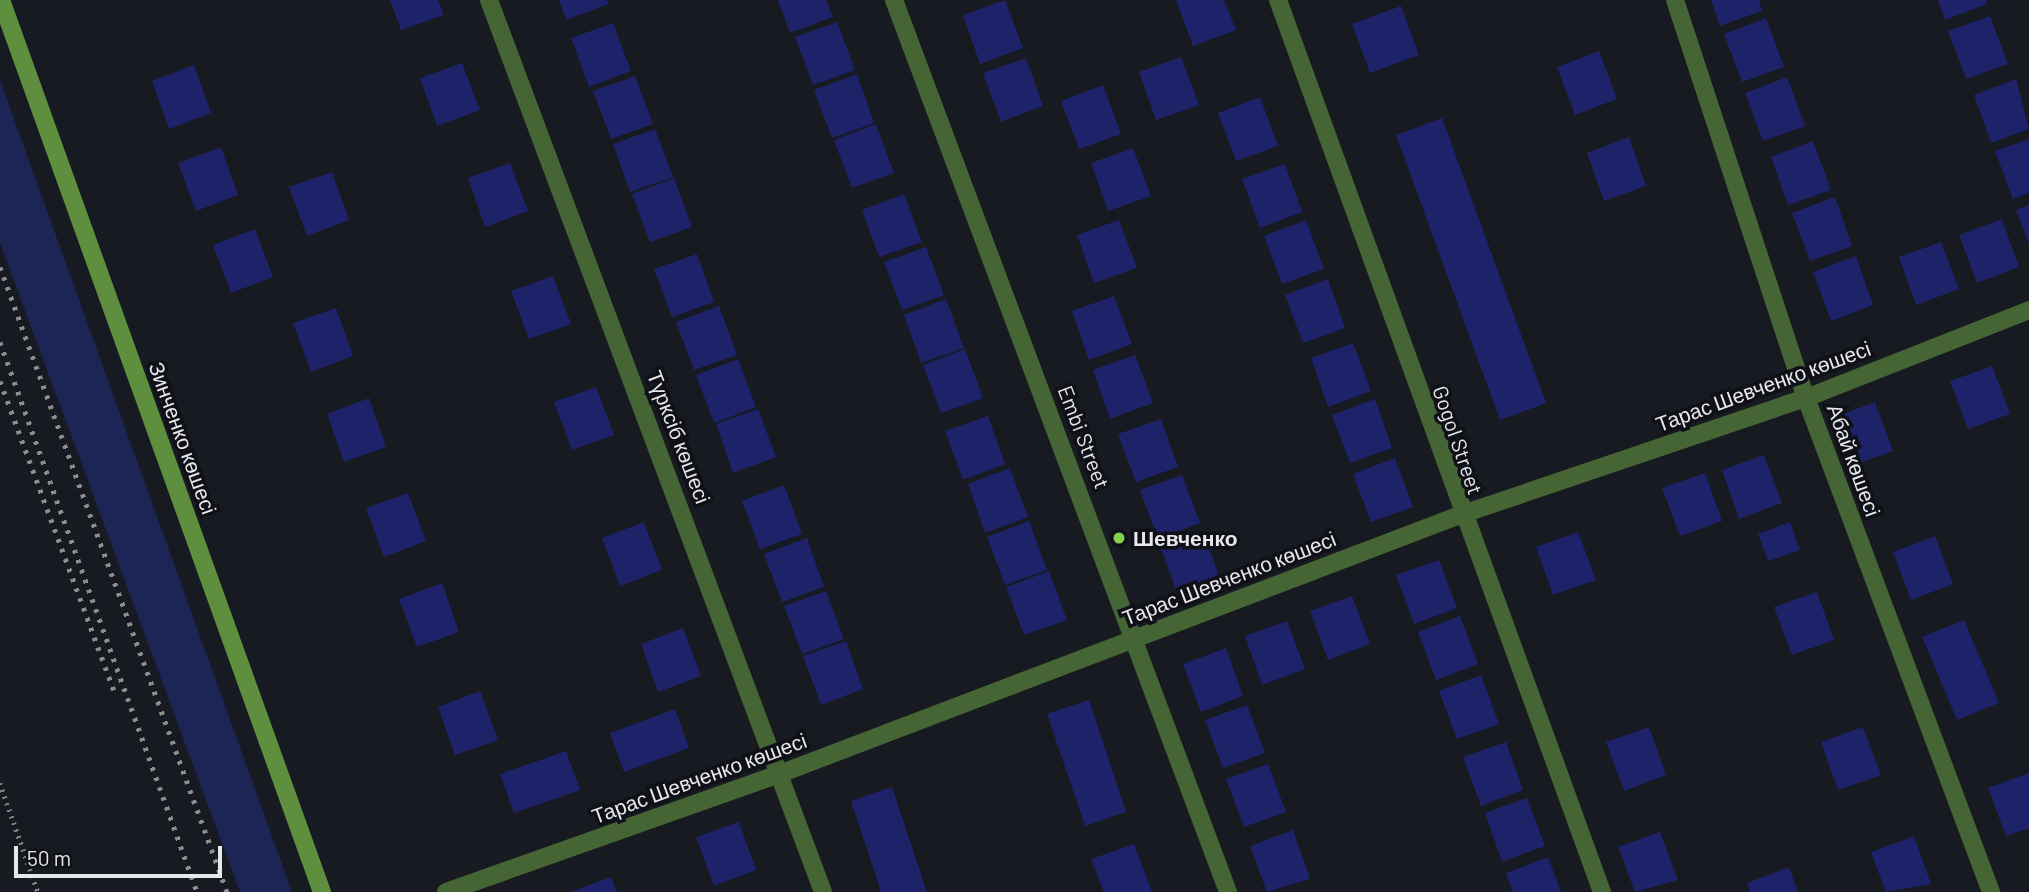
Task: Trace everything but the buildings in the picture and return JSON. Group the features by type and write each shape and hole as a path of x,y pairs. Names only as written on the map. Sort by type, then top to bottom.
{"main road":[{"name":"Зинченко көшесі","path":"1,0 322,892"}],"street":[{"name":"Түрксіб көшесі","path":"489,0 782,774 823,892"},
{"name":"Embi Street","path":"894,0 1136,638 1228,892"},
{"name":"Gogol Street","path":"1278,0 1460,514 1602,892"},
{"name":"Абай көшесі","path":"1675,0 1806,398 1990,892"},
{"name":"Тарас Шевченко көшесі","path":"446,892 782,774 1460,514 1806,398 2029,310"}],"path":[{"path":"0,783 38,892"}],"shaded area":[{"path":"0,80 292,892 240,892 0,243"}],"railway":[{"path":"0,267 227,892"},
{"path":"0,342 197,892"},
{"path":"0,381 115,693"}],"place":[{"name":"Шевченко","path":"1119,538"}]}
